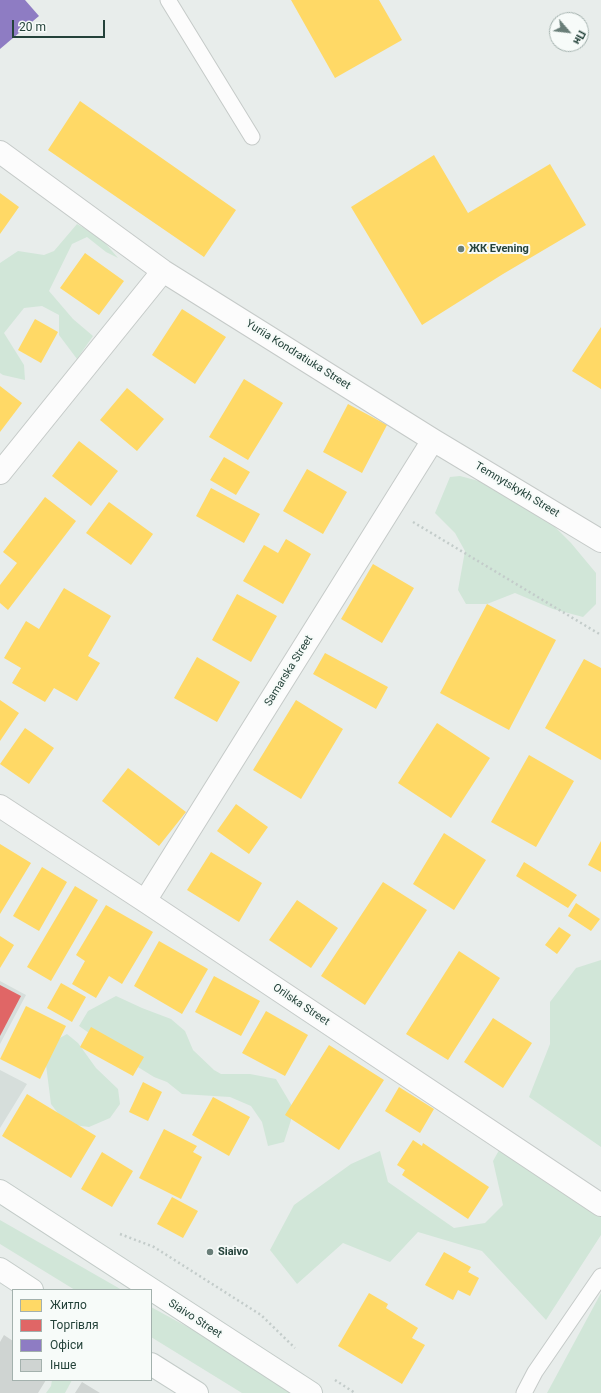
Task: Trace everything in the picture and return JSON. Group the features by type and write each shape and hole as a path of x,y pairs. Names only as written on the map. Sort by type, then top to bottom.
{"street":[{"name":"Yuriia Kondratiuka Street","path":"0,152 164,271 433,440"},
{"path":"0,473 164,271"},
{"name":"Samarska Street","path":"146,901 433,440"},
{"name":"Temnytskykh Street","path":"433,440 601,541"},
{"name":"Orilska Street","path":"0,806 146,901 601,1206"},
{"name":"Siaivo Street","path":"0,1191 151,1289"},
{"path":"4,1276 30,1289"},
{"name":"Siaivo Street","path":"152,1290 311,1393"},
{"path":"152,1365 197,1393"}],"lane":[{"path":"168,0 252,138"},
{"path":"524,1393 535,1372 601,1276"}],"path":[{"path":"390,509 601,635"}],"shaded area":[{"path":"0,981 26,995 0,1044"},
{"path":"0,1070 27,1084 0,1128"}],"green space":[{"path":"77,224 100,237 118,258 106,252 87,237 72,244 49,291 73,319 93,336 77,359 59,335 59,315 42,306 24,308 4,333 24,365 25,380 3,375 0,373 0,263 18,251 44,255 54,251"},
{"path":"460,476 509,489 537,509 571,543 596,573 596,604 583,617 553,609 515,593 487,604 466,604 458,590 465,551 455,533 435,513 450,477"},
{"path":"601,960 601,1147 529,1097 550,1044 550,1002 576,968"},
{"path":"116,996 171,1019 185,1031 193,1050 214,1070 221,1074 250,1074 276,1079 292,1106 291,1120 284,1142 268,1146 262,1122 251,1106 230,1097 182,1094 167,1082 154,1077 133,1064 79,1026 88,1011"},
{"path":"67,1034 78,1043 96,1068 118,1089 120,1104 110,1118 89,1127 66,1124 51,1104 45,1057 58,1039"},
{"path":"503,1143 601,1213 601,1235 546,1320 482,1251 418,1232 390,1262 343,1243 297,1284 270,1250 294,1205 351,1164 380,1151 388,1182 454,1228 485,1223 503,1205 493,1161"},
{"path":"0,1220 120,1289 73,1289 0,1244"},
{"path":"601,1293 601,1393 547,1393"},
{"path":"152,1308 302,1393 242,1393 152,1338"},
{"path":"52,1381 71,1381 65,1393 46,1393 51,1386"}],"building: Житло":[{"path":"291,0 379,0 402,40 335,78"},
{"path":"80,101 236,210 204,257 48,150"},
{"name":"ЖК Evening","path":"434,155 468,213 550,164 586,225 503,274 422,325 351,207"},
{"path":"0,193 19,207 0,234"},
{"path":"85,253 124,281 99,315 60,288"},
{"path":"182,309 226,337 195,384 152,355"},
{"path":"35,319 58,332 41,363 18,350"},
{"path":"601,327 601,389 572,371"},
{"path":"244,379 283,403 248,460 209,437"},
{"path":"0,386 22,403 0,432"},
{"path":"127,388 164,419 137,451 100,420"},
{"path":"348,404 387,425 362,473 323,452"},
{"path":"79,441 118,471 91,506 52,476"},
{"path":"224,457 250,472 236,495 210,480"},
{"path":"307,469 347,492 323,534 283,511"},
{"path":"211,488 260,514 244,543 196,516"},
{"path":"45,497 76,521 8,610 0,603 0,585 17,563 3,552"},
{"path":"109,502 153,534 131,565 86,533"},
{"path":"286,539 311,554 283,604 243,581 264,545 278,553"},
{"path":"373,564 414,588 382,643 341,619"},
{"path":"64,588 111,616 88,656 100,663 77,701 54,688 45,702 12,683 21,668 4,658 26,621 39,629"},
{"path":"237,594 277,616 251,662 212,640"},
{"path":"487,604 556,640 509,730 440,693"},
{"path":"325,653 388,687 376,709 313,674"},
{"path":"197,657 240,682 217,722 174,698"},
{"path":"584,659 601,668 601,760 545,728"},
{"path":"0,700 19,713 0,741"},
{"path":"296,700 343,729 301,799 253,770"},
{"path":"437,723 490,758 451,818 398,783"},
{"path":"25,728 54,748 29,784 0,764"},
{"path":"529,755 574,781 536,847 491,822"},
{"path":"128,768 186,812 159,846 102,801"},
{"path":"236,804 268,827 249,854 217,831"},
{"path":"444,833 486,860 454,910 413,884"},
{"path":"601,841 601,872 588,865"},
{"path":"0,844 31,863 0,914"},
{"path":"211,852 262,883 239,922 187,890"},
{"path":"524,862 577,895 568,908 516,876"},
{"path":"42,867 67,882 39,931 13,916"},
{"path":"383,882 427,910 365,1005 321,976"},
{"path":"75,886 98,900 51,981 27,967"},
{"path":"297,900 338,928 311,968 269,940"},
{"path":"576,903 600,919 591,931 568,916"},
{"path":"106,905 153,932 122,984 109,976 96,998 72,984 85,961 76,955"},
{"path":"559,927 571,935 557,954 545,945"},
{"path":"0,936 14,945 0,968"},
{"path":"159,941 208,969 182,1014 134,986"},
{"path":"459,951 500,978 448,1060 406,1034"},
{"path":"214,976 260,1001 241,1036 195,1012"},
{"path":"61,983 86,997 72,1022 47,1008"},
{"path":"26,1006 66,1026 40,1079 0,1059"},
{"path":"266,1011 308,1035 285,1076 242,1053"},
{"path":"493,1018 532,1043 503,1088 464,1062"},
{"path":"91,1027 144,1057 133,1076 80,1047"},
{"path":"329,1045 384,1080 339,1150 285,1115"},
{"path":"143,1082 162,1092 148,1121 129,1112"},
{"path":"399,1087 434,1109 420,1133 385,1111"},
{"path":"27,1094 96,1136 71,1178 2,1136"},
{"path":"213,1097 250,1117 229,1156 192,1135"},
{"path":"164,1129 197,1146 193,1152 202,1157 181,1199 139,1178"},
{"path":"413,1140 422,1146 423,1143 489,1187 468,1219 402,1175 405,1170 397,1165"},
{"path":"102,1152 133,1171 112,1207 81,1189"},
{"path":"172,1197 198,1211 183,1238 157,1224"},
{"path":"444,1252 471,1267 468,1272 479,1278 470,1296 458,1290 453,1300 425,1285"},
{"path":"369,1293 388,1304 386,1308 418,1328 412,1338 425,1345 402,1384 338,1346"}],"building: Торгівля":[{"path":"0,985 21,996 0,1036"}],"building: Офіси":[{"path":"0,0 25,0 39,16 0,49"}],"building: Інше":[{"path":"4,1335 12,1340 12,1381 45,1381 38,1393 0,1393 0,1342"},
{"path":"82,1382 100,1393 75,1393"}],"place":[{"name":"ЖК Evening","path":"461,249"},
{"name":"Siaivo","path":"210,1252"}]}
